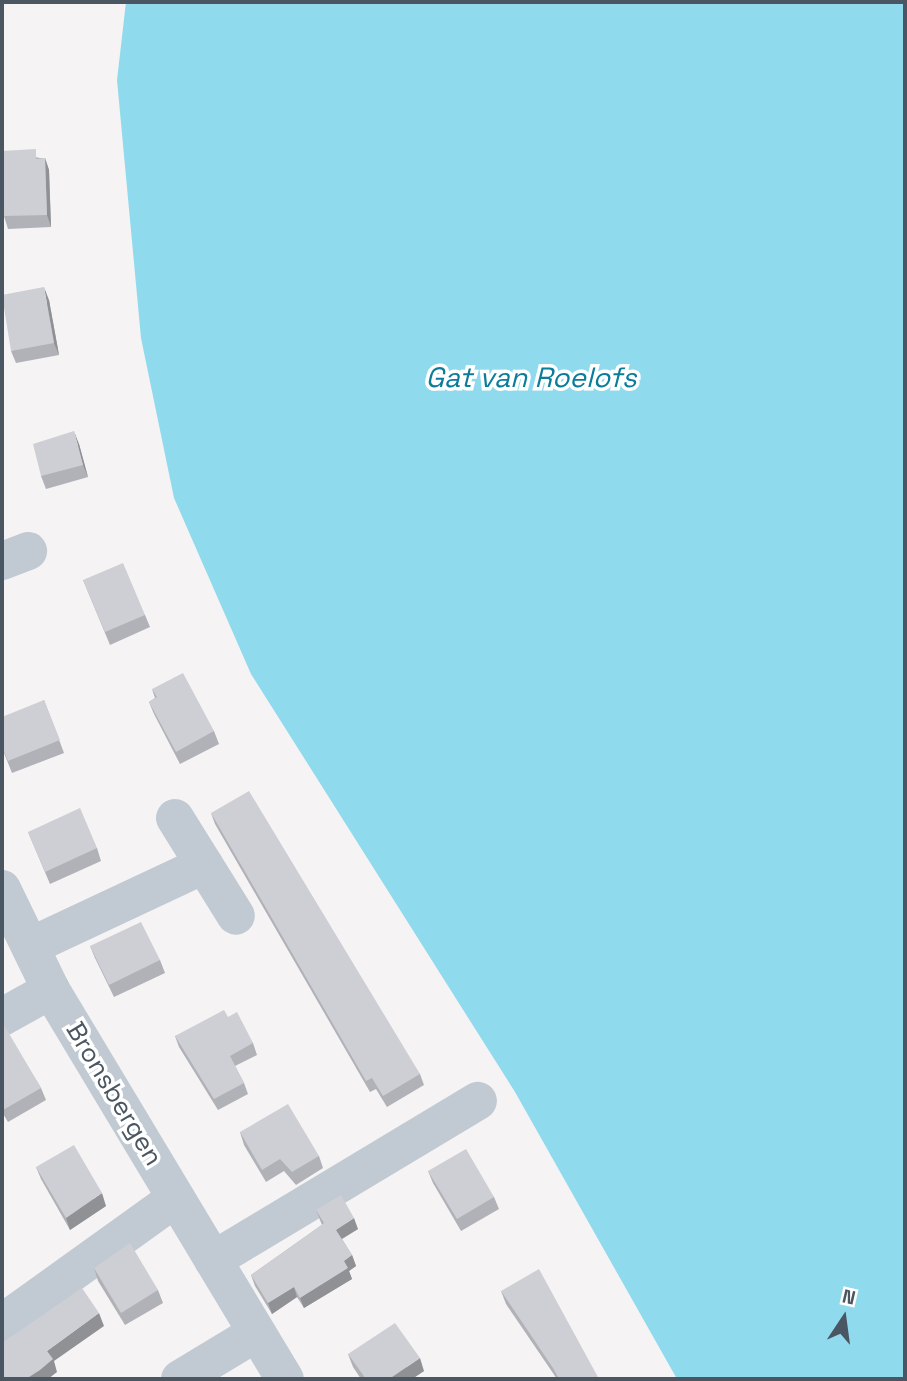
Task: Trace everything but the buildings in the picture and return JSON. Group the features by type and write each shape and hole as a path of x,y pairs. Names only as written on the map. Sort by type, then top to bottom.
{"street":[{"path":"175,818 236,916"},
{"path":"33,945 204,864"},
{"name":"Bronsbergen","path":"2,889 33,945 51,990 285,1379"},
{"path":"2,1017 51,990"},
{"path":"213,1260 478,1101"},
{"path":"2,1323 176,1198"},
{"path":"180,1379 257,1333"}],"water":[{"name":"Gat van Roelofs","path":"126,2 905,2 905,1379 677,1379 515,1092 251,674 174,498 141,338 117,80"}]}
